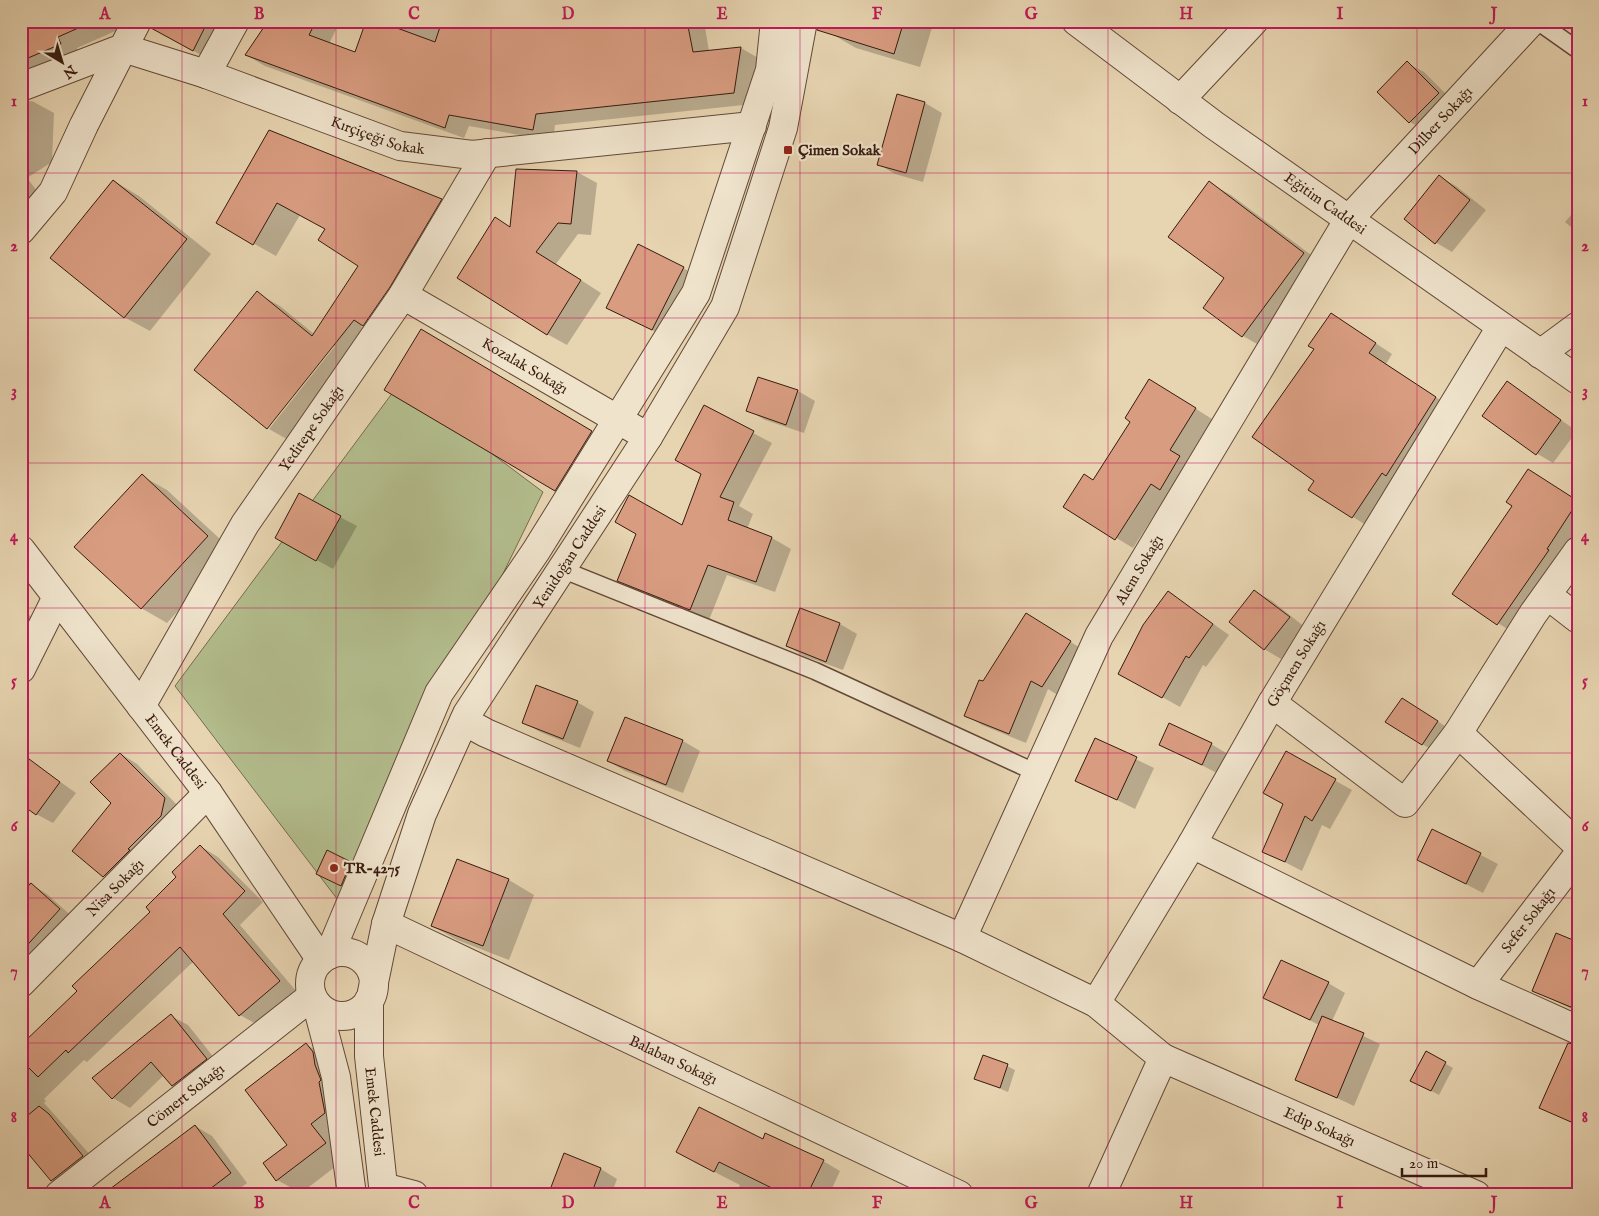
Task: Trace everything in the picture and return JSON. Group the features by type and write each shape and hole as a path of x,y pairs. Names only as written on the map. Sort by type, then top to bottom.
{"street":[{"path":"21,230 53,192 137,21"},
{"path":"206,74 235,21"},
{"name":"Yenidoğan Caddesi","path":"325,957 440,693 536,551 696,293 770,70 775,21"},
{"name":"Yenidoğan Caddesi","path":"370,996 386,924 422,814 464,721 476,699 648,437 725,307 782,128 802,21"},
{"name":"Eğitim Caddesi","path":"1076,21 1180,100 1578,380"},
{"path":"1180,100 1254,21"},
{"name":"Dilber Sokağı","path":"1349,219 1532,21"},
{"path":"21,87 123,48"},
{"name":"Kırçiçeği Sokak","path":"123,48 206,74 400,146 472,155 752,126"},
{"path":"752,126 782,128"},
{"name":"Yeditepe Sokağı","path":"141,706 246,524 403,295 487,154"},
{"name":"Alem Sokağı","path":"962,938 1100,636 1349,219"},
{"name":"Kozalak Sokağı","path":"403,295 648,437"},
{"path":"1540,354 1578,326"},
{"name":"Göçmen Sokağı","path":"1096,1003 1192,844 1272,703 1501,327"},
{"name":"Emek Caddesi","path":"21,550 208,793 325,957"},
{"path":"1272,703 1405,803 1458,733 1578,550"},
{"path":"1547,595 1578,619"},
{"path":"21,669 57,597"},
{"name":"Edip Sokağı","path":"464,721 495,737 962,938 1096,1003 1163,1058 1476,1195"},
{"path":"1458,733 1578,845"},
{"name":"Nisa Sokağı","path":"21,983 208,793"},
{"path":"1192,844 1478,985 1578,1030"},
{"name":"Sefer Sokağı","path":"1478,985 1578,855"},
{"name":"Balaban Sokağı","path":"386,924 959,1195"},
{"path":"349,953 366,963 373,982 370,996 354,1013 344,1016 334,1015 315,1000 310,976 325,957 349,953"},
{"name":"Emek Caddesi","path":"370,996 369,1056 375,1192"},
{"name":"Emek Caddesi","path":"315,1000 336,1077 352,1195"},
{"name":"Cömert Sokağı","path":"59,1195 315,1000"},
{"path":"1101,1195 1163,1058"},
{"path":"375,1192 414,1195"}],"lane":[{"path":"1537,21 1578,50"},
{"path":"561,569 815,671 1038,773"}],"green space":[{"path":"399,384 543,492 341,904 175,686"}],"building":[{"path":"21,21 94,21 58,37 61,44 21,61"},
{"path":"152,21 208,21 193,51 151,28"},
{"path":"268,21 316,21 309,35 355,52 366,21 378,21 435,42 442,21 687,21 693,52 741,47 734,93 536,114 533,130 449,115 445,128 245,55"},
{"path":"818,21 904,21 894,54 817,30"},
{"path":"1407,61 1439,93 1409,123 1377,92"},
{"path":"897,94 925,102 906,173 877,165"},
{"path":"269,130 442,199 390,287 363,326 354,320 267,429 194,370 257,291 312,336 358,266 318,240 325,229 277,203 253,245 216,223"},
{"path":"516,169 577,171 571,224 558,223 536,252 581,280 547,335 457,278 495,217 510,227"},
{"path":"1439,175 1470,200 1435,244 1404,219"},
{"path":"113,180 187,239 124,318 50,258"},
{"path":"1209,181 1304,253 1242,337 1203,308 1224,278 1168,237"},
{"path":"638,244 684,267 652,330 606,308"},
{"path":"1331,313 1376,343 1369,353 1436,397 1386,476 1382,473 1352,518 1308,490 1314,481 1252,437 1314,349 1308,346"},
{"path":"421,329 592,431 555,491 384,390"},
{"path":"758,377 798,390 786,425 746,411"},
{"path":"1149,379 1196,408 1170,450 1180,456 1160,490 1151,484 1115,540 1063,507 1084,474 1093,480 1130,422 1125,418"},
{"path":"1507,381 1561,420 1536,455 1482,416"},
{"path":"704,405 754,431 720,497 734,502 728,520 772,537 756,582 708,565 690,610 617,581 636,534 615,522 629,495 682,525 701,474 675,460"},
{"path":"1528,469 1578,501 1547,549 1549,550 1497,625 1452,594 1512,506 1506,502"},
{"path":"142,474 208,536 141,609 74,547"},
{"path":"299,493 341,516 316,561 275,538"},
{"path":"1254,590 1290,617 1264,650 1229,622"},
{"path":"1168,591 1213,624 1189,658 1186,656 1162,698 1118,674 1143,625"},
{"path":"800,608 840,623 826,662 786,646"},
{"path":"1026,613 1071,641 1042,687 1031,681 1009,734 964,716 979,680 983,681"},
{"path":"536,685 578,701 563,739 522,723"},
{"path":"1402,698 1438,721 1422,745 1385,722"},
{"path":"625,717 683,740 666,785 607,761"},
{"path":"1169,723 1212,743 1202,765 1159,745"},
{"path":"1095,738 1137,757 1117,800 1075,781"},
{"path":"1286,751 1336,779 1312,821 1305,816 1285,862 1262,852 1283,804 1263,793"},
{"path":"21,753 60,782 36,815 21,804"},
{"path":"120,753 165,798 161,816 103,877 72,851 111,803 90,782"},
{"path":"1432,829 1481,853 1466,884 1417,860"},
{"path":"200,845 245,891 223,914 280,981 239,1016 180,947 68,1053 66,1050 38,1077 21,1060 21,1045 77,991 72,986 150,912 146,907 176,877 172,872"},
{"name":"TR-4275","path":"327,850 351,862 341,886 316,874"},
{"path":"457,859 509,879 483,946 431,926"},
{"path":"31,883 60,909 21,952 21,894"},
{"path":"1556,933 1578,942 1578,1010 1532,991"},
{"path":"1281,960 1329,982 1310,1020 1263,998"},
{"path":"171,1014 207,1059 172,1086 151,1062 112,1099 92,1078"},
{"path":"1322,1016 1364,1033 1337,1098 1295,1080"},
{"path":"306,1043 313,1052 315,1065 321,1080 319,1082 325,1113 311,1124 326,1143 276,1181 263,1163 287,1145 245,1090"},
{"path":"1568,1043 1578,1045 1578,1125 1539,1108"},
{"path":"1426,1051 1446,1062 1431,1091 1410,1081"},
{"path":"983,1055 1008,1064 1000,1088 974,1079"},
{"path":"39,1106 49,1114 83,1156 51,1181 21,1145 21,1121"},
{"path":"699,1107 763,1139 765,1133 824,1160 807,1195 786,1195 719,1162 714,1172 676,1152"},
{"path":"195,1125 231,1173 202,1195 102,1195"},
{"path":"564,1153 601,1168 591,1195 548,1195"}],"place":[{"name":"Çimen Sokak","path":"788,150"},
{"name":"TR-4275","path":"334,868"}]}
